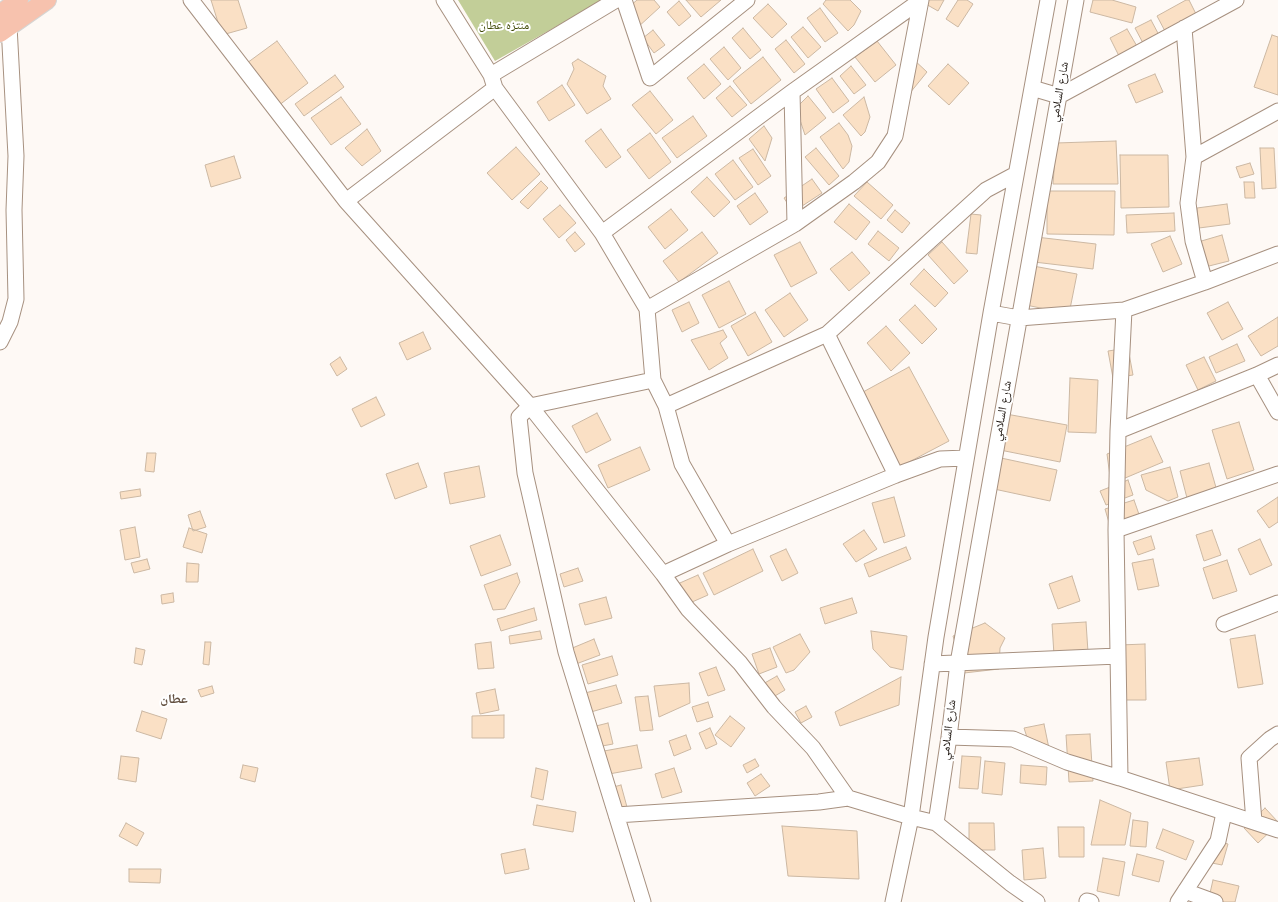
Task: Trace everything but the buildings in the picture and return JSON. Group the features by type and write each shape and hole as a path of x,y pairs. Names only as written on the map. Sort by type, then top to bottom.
{"main road":[{"path":"3,24 19,0"},
{"path":"3,24 47,0"}],"street":[{"path":"191,0 346,201 530,406 688,609 740,663 774,707 813,748 848,798"},
{"path":"444,0 493,82 602,233 647,309 653,380 666,406 682,464 728,544"},
{"path":"346,201 493,82 616,0"},
{"path":"624,0 650,78 747,0"},
{"path":"893,902 911,817 932,664 966,458 1048,0"},
{"name":"شارع السلامي","path":"936,823 958,663 1076,0"},
{"path":"1032,88 1059,96 1236,0"},
{"path":"602,233 792,92 921,1"},
{"path":"647,309 795,224 854,182 878,162 895,136 921,1"},
{"path":"0,342 10,322 16,299 14,210 16,156 3,24"},
{"path":"1184,28 1194,157 1188,203 1193,241 1205,282"},
{"path":"792,92 795,224"},
{"path":"1194,157 1278,112"},
{"path":"666,406 827,334 986,190 1016,174"},
{"path":"991,313 1019,318 1124,310 1205,282 1278,254"},
{"path":"1120,778 1116,530 1118,431 1124,310"},
{"path":"827,334 896,475"},
{"path":"1118,431 1278,365"},
{"path":"1256,375 1278,412"},
{"path":"643,902 566,652 525,473 519,416 530,406 653,380"},
{"path":"662,574 728,544 896,475 940,459 966,458"},
{"path":"1116,530 1278,474"},
{"path":"1224,624 1278,603"},
{"path":"932,664 1118,656"},
{"path":"1254,822 1249,758 1270,738 1278,734"},
{"path":"949,737 1013,739 1067,762 1278,830"},
{"path":"616,815 819,802 848,798 936,823 1010,883 1037,902"},
{"path":"1215,902 1181,896 1218,840 1224,813"}],"green space":[{"name":"منتزه عطان","path":"458,0 603,0 495,61"}],"district":[{"name":"عطان","path":"174,700"}]}
